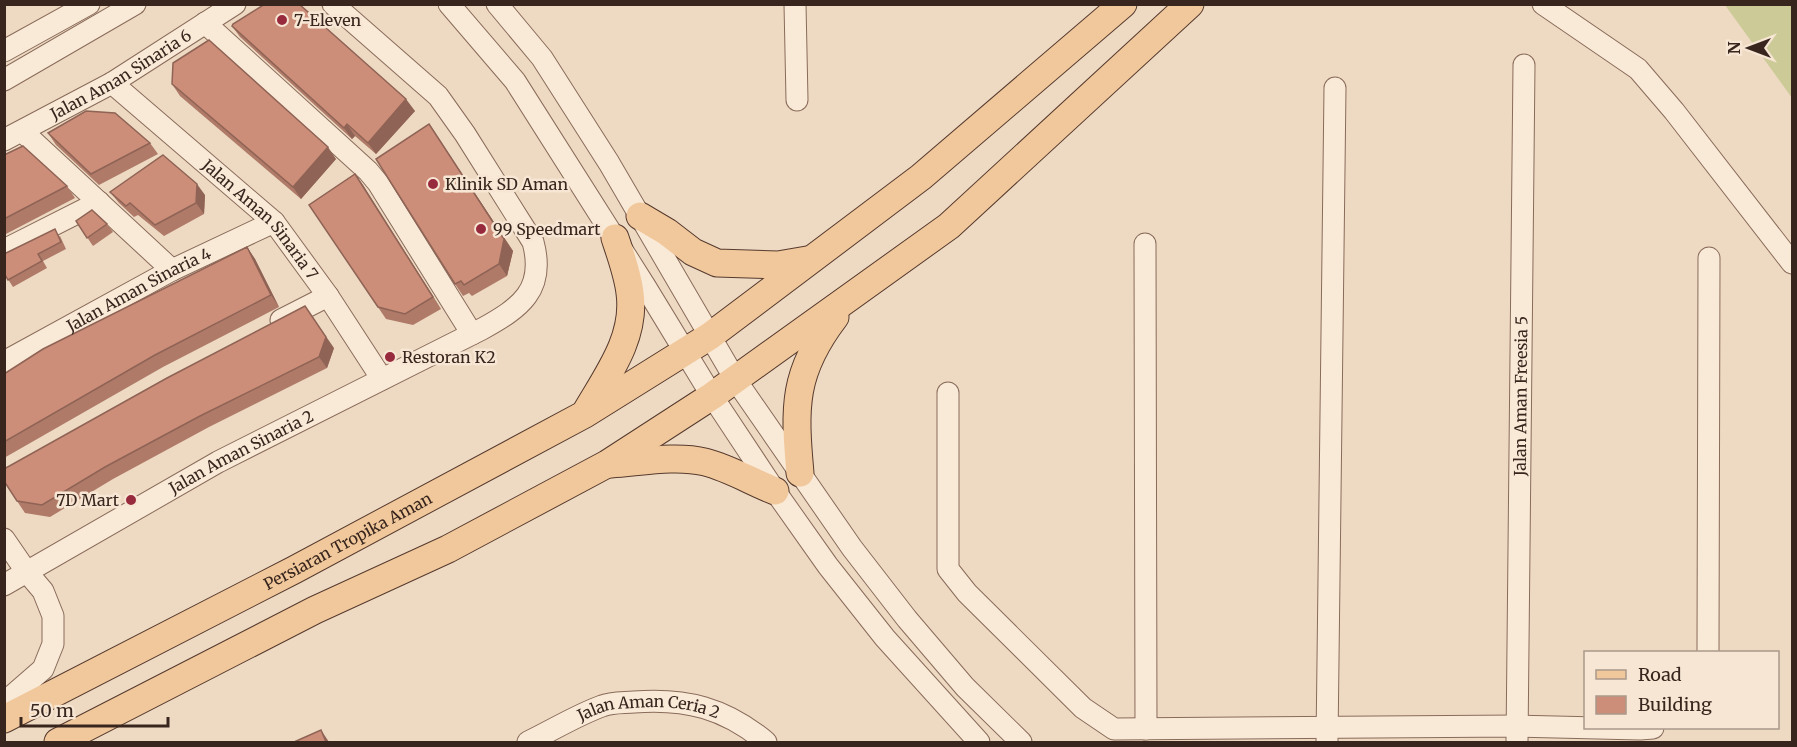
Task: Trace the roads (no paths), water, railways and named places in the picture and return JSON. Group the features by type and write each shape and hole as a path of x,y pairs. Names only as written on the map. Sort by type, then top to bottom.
{"main road":[{"name":"Persiaran Tropika Aman","path":"4,720 294,570 585,414 710,336 921,177 1123,4"},
{"path":"58,742 315,610 448,549 607,464 712,396 949,226 1190,4"},
{"path":"640,216 667,232 693,252 717,263 778,265 808,260"},
{"path":"585,414 619,357 626,335 631,294 615,238"},
{"path":"800,473 795,423 796,405 806,366 824,332 850,297"},
{"path":"607,464 695,460 720,467 775,491"}],"street":[{"path":"4,51 89,4"},
{"path":"4,80 135,4"},
{"name":"Jalan Aman Sinaria 6","path":"14,136 112,83 235,4"},
{"name":"Jalan Aman Sinaria 2","path":"4,585 218,462 477,332 509,314 529,294 535,277 537,258 533,242 465,134 438,96 333,4"},
{"path":"449,4 515,81 712,396 828,566 885,638 979,742"},
{"path":"497,4 542,58 609,164 735,379 852,548 907,619 965,687 1021,742"},
{"path":"795,4 797,100"},
{"path":"1544,4 1638,69 1674,111 1792,263"},
{"path":"205,23 368,171 477,332"},
{"name":"Jalan Aman Freesia 5","path":"1517,734 1524,65"},
{"name":"Jalan Aman Sinaria 7","path":"112,83 274,222 328,296 382,379"},
{"path":"1327,735 1335,88"},
{"path":"14,136 99,202 172,270"},
{"path":"4,250 99,202"},
{"name":"Jalan Aman Sinaria 4","path":"6,358 172,270 274,222"},
{"path":"1145,244 1146,729"},
{"path":"1708,651 1709,258"},
{"path":"264,329 328,296"},
{"path":"948,393 948,570 967,593 1083,708 1114,729 1327,735 1517,734 1640,729"},
{"path":"4,539 26,572 44,591 53,616 52,644 44,669 12,696 4,711"},
{"name":"Jalan Aman Ceria 2","path":"528,742 604,705 650,701 687,703 707,707 751,730 766,742"}],"place":[{"name":"7-Eleven","path":"282,20"},
{"name":"Klinik SD Aman","path":"433,184"},
{"name":"99 Speedmart","path":"481,229"},
{"name":"Restoran K2","path":"390,357"},
{"name":"7D Mart","path":"131,500"}]}
